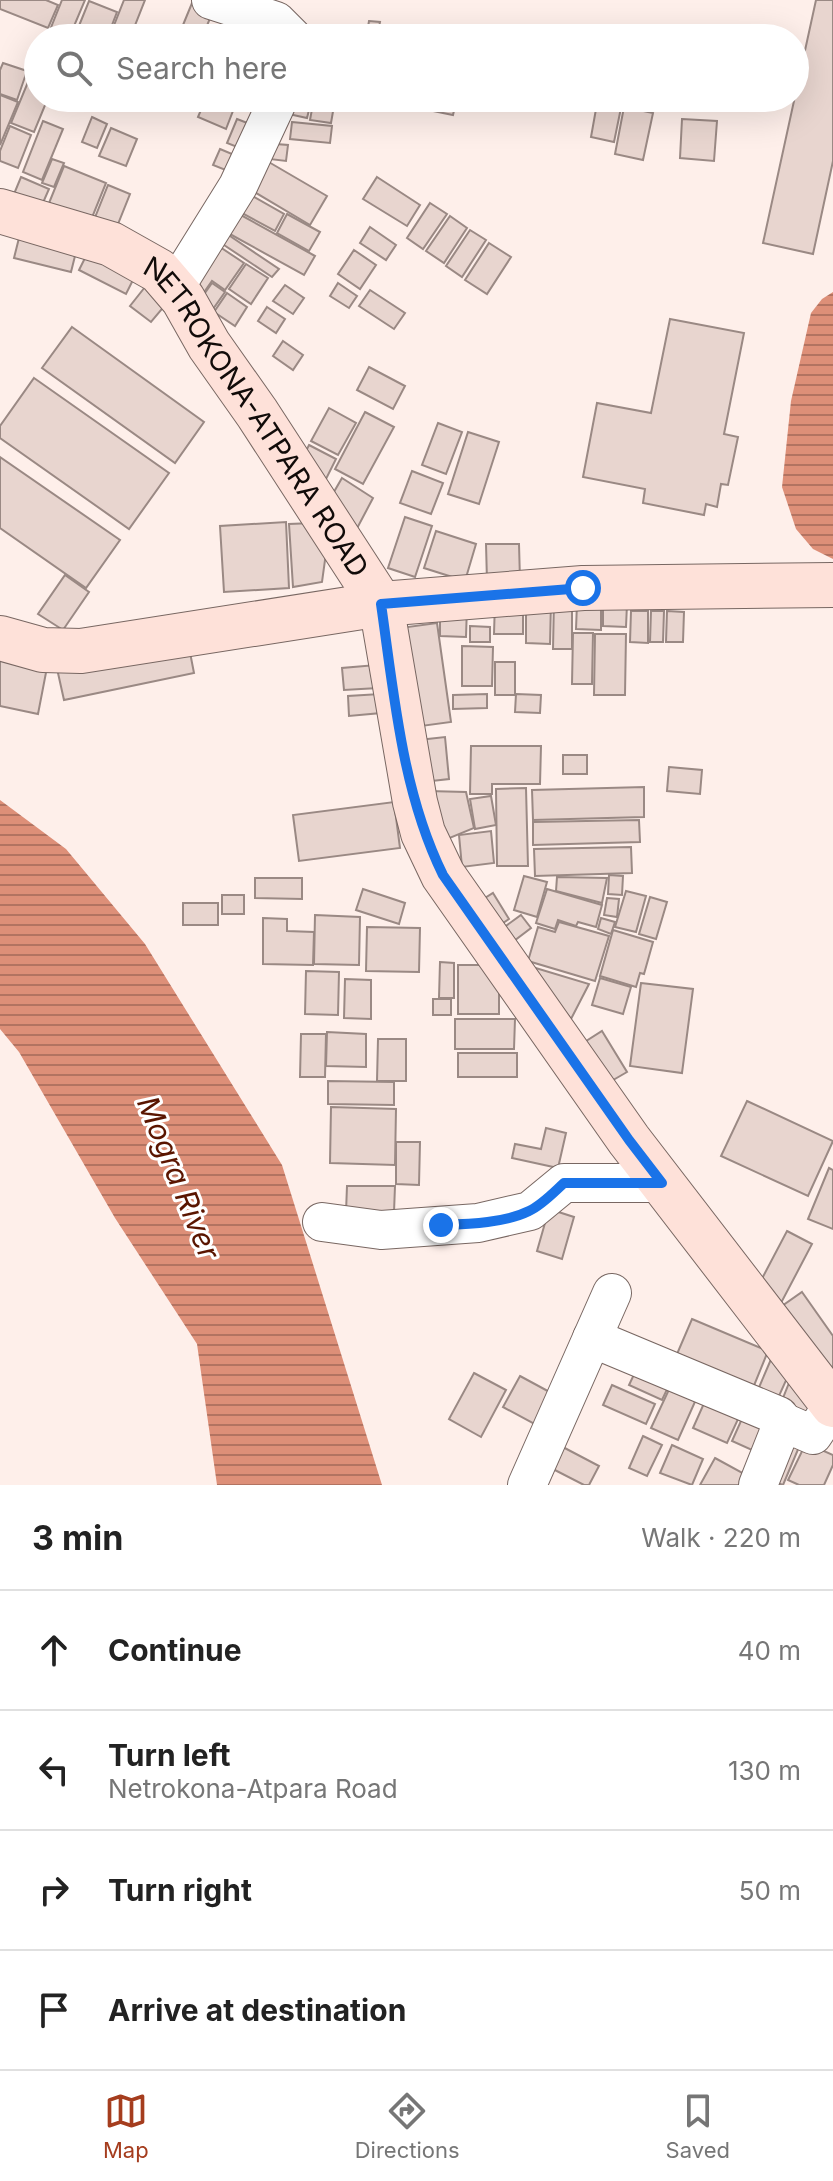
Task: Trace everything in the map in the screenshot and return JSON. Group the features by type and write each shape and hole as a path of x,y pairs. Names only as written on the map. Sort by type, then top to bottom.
{"street":[{"path":"211,0 279,24"},
{"path":"174,289 238,186 272,112"},
{"name":"NETROKONA-ATPARA ROAD","path":"0,211 111,244 159,271 174,289 381,604 415,802 430,849 443,875 629,1140 833,1405"},
{"path":"0,638 43,650 81,651 381,604 583,588 833,585"},
{"path":"322,1222 381,1230 478,1223 530,1211 564,1183 662,1183"},
{"path":"527,1485 612,1293"},
{"path":"592,1338 779,1416 783,1422 813,1435 833,1405"},
{"path":"758,1485 783,1422"}],"water":[{"path":"833,292 833,559 813,549 796,529 782,487 791,401 811,313 822,299"},
{"name":"Mogra River","path":"0,800 66,849 145,944 282,1165 382,1485 217,1485 197,1344 115,1218 19,1052 0,1029"}],"building":[{"path":"0,0 46,0 58,5 50,24 38,24 0,9"},
{"path":"62,0 85,0 75,24 52,24"},
{"path":"124,0 145,0 136,24 115,24"},
{"path":"816,0 833,0 833,161 813,254 763,243 792,112 809,112 809,32"},
{"path":"89,1 117,12 112,24 80,24"},
{"path":"192,3 213,11 208,24 183,24"},
{"path":"3,63 24,70 17,100 0,94"},
{"path":"24,92 24,112 42,112 34,132 11,123"},
{"path":"0,95 18,102 0,145"},
{"path":"200,112 233,112 226,129 198,117"},
{"path":"284,112 308,112 307,118"},
{"path":"311,112 333,112 331,123 310,120"},
{"path":"595,112 620,112 614,142 591,137"},
{"path":"623,112 653,113 643,160 615,154"},
{"path":"92,117 107,124 97,148 82,142"},
{"path":"237,119 260,128 250,152 227,143"},
{"path":"682,119 717,121 714,161 680,158"},
{"path":"43,121 63,129 42,180 23,172"},
{"path":"292,122 332,126 330,143 290,139"},
{"path":"10,126 31,135 18,168 0,161 0,151"},
{"path":"111,128 137,139 126,166 99,156"},
{"path":"263,143 288,145 286,161 261,158"},
{"path":"220,149 244,159 238,175 213,165"},
{"path":"52,159 64,163 54,187 42,183"},
{"path":"267,161 327,196 310,225 251,190"},
{"path":"64,166 106,183 89,225 47,208"},
{"path":"21,177 49,189 42,205 14,194"},
{"path":"377,177 420,205 407,226 363,199"},
{"path":"108,185 130,194 114,234 92,225"},
{"path":"249,194 284,214 275,231 240,212"},
{"path":"430,203 447,214 423,249 407,238"},
{"path":"239,214 315,256 304,275 228,233"},
{"path":"287,214 320,232 309,251 277,233"},
{"path":"450,216 467,228 444,263 426,251"},
{"path":"370,227 396,245 386,260 360,243"},
{"path":"470,230 486,240 462,277 446,266"},
{"path":"20,234 77,248 71,272 14,258"},
{"path":"227,234 279,269 272,277 221,243"},
{"path":"214,243 244,263 225,290 212,281 200,298 185,287"},
{"path":"489,243 511,257 487,294 465,280"},
{"path":"354,250 376,265 360,289 338,274"},
{"path":"87,254 134,278 126,294 79,270"},
{"path":"246,264 268,278 251,304 229,289"},
{"path":"212,283 225,292 213,309 200,300"},
{"path":"338,283 357,296 349,308 330,296"},
{"path":"285,285 304,298 293,314 273,301"},
{"path":"145,287 167,303 151,322 130,306"},
{"path":"370,290 405,313 394,329 359,306"},
{"path":"227,293 247,307 235,326 214,312"},
{"path":"267,307 285,319 276,333 258,321"},
{"path":"670,319 744,333 724,434 738,437 728,485 721,484 717,507 706,504 704,515 643,503 645,489 583,477 597,403 651,413"},
{"path":"72,327 204,422 175,463 42,368"},
{"path":"283,341 303,355 293,370 273,356"},
{"path":"369,367 405,386 393,409 357,390"},
{"path":"34,378 169,473 129,529 0,438 0,426"},
{"path":"329,408 356,423 338,455 311,441"},
{"path":"365,412 394,427 363,484 335,469"},
{"path":"438,423 462,432 446,474 422,465"},
{"path":"468,432 499,442 479,504 448,494"},
{"path":"309,445 336,459 325,481 298,467"},
{"path":"0,457 120,540 86,588 0,528"},
{"path":"412,471 443,483 431,514 400,503"},
{"path":"342,478 373,498 353,536 327,504"},
{"path":"405,517 432,526 415,577 388,568"},
{"path":"286,522 289,588 224,592 220,526"},
{"path":"314,523 326,553 322,582 293,587 289,524"},
{"path":"436,531 476,544 465,581 424,568"},
{"path":"486,544 519,544 520,580 487,581"},
{"path":"65,575 89,592 63,630 38,614"},
{"path":"554,600 572,600 572,649 553,649"},
{"path":"495,601 523,602 523,634 494,634"},
{"path":"526,601 551,602 550,644 526,643"},
{"path":"577,603 601,604 601,630 576,629"},
{"path":"603,603 627,604 626,627 603,626"},
{"path":"440,605 467,606 466,637 440,636"},
{"path":"631,611 648,611 648,643 630,642"},
{"path":"651,611 664,611 663,642 650,642"},
{"path":"667,611 684,612 683,642 666,642"},
{"path":"437,623 451,722 414,727 400,628"},
{"path":"470,626 490,627 490,642 470,642"},
{"path":"573,633 593,633 592,684 572,684"},
{"path":"595,634 626,634 625,695 594,695"},
{"path":"187,637 194,673 64,700 56,664"},
{"path":"462,646 493,647 492,686 462,686"},
{"path":"0,647 49,657 38,714 0,706"},
{"path":"495,662 515,662 515,695 495,695"},
{"path":"376,665 378,688 344,690 342,668"},
{"path":"380,694 381,713 349,716 348,696"},
{"path":"487,694 487,708 453,709 453,695"},
{"path":"516,694 541,695 540,713 515,712"},
{"path":"445,737 449,779 423,782 419,740"},
{"path":"471,746 541,746 540,784 492,784 492,794 470,794"},
{"path":"563,755 587,755 587,774 563,774"},
{"path":"669,767 702,770 700,794 667,791"},
{"path":"644,787 644,817 533,820 532,790"},
{"path":"526,788 528,866 497,866 496,789"},
{"path":"428,791 466,792 474,828 440,842"},
{"path":"491,796 496,825 475,829 470,799"},
{"path":"394,802 400,848 299,861 293,815"},
{"path":"639,820 640,842 533,845 533,822"},
{"path":"491,831 494,863 462,867 459,835"},
{"path":"631,847 632,873 535,876 534,849"},
{"path":"609,875 623,876 622,895 608,894"},
{"path":"524,876 547,882 537,917 514,910"},
{"path":"557,877 607,878 602,903 556,891"},
{"path":"255,878 302,878 302,899 255,898"},
{"path":"363,889 405,903 399,924 356,910"},
{"path":"547,889 602,905 596,927 578,922 576,926 558,920 555,929 536,923"},
{"path":"626,891 646,896 636,932 615,927"},
{"path":"493,893 509,919 494,929 477,903"},
{"path":"222,895 244,895 244,914 222,914"},
{"path":"650,897 667,902 656,939 639,934"},
{"path":"607,898 619,899 617,917 604,915"},
{"path":"183,903 218,903 218,925 183,925"},
{"path":"315,915 360,917 359,965 314,964"},
{"path":"521,915 531,928 506,947 496,933"},
{"path":"263,918 287,919 287,931 314,932 313,965 263,964"},
{"path":"601,918 615,922 611,934 598,929"},
{"path":"559,922 609,936 595,981 528,961 538,927 555,932"},
{"path":"367,927 420,928 419,972 366,971"},
{"path":"613,930 653,942 644,974 640,973 636,987 600,976"},
{"path":"440,962 454,963 454,998 439,998"},
{"path":"458,965 499,965 499,1014 458,1014"},
{"path":"529,966 589,984 571,1019"},
{"path":"306,971 339,972 338,1015 305,1014"},
{"path":"600,978 631,987 623,1014 592,1005"},
{"path":"345,979 371,980 371,1019 344,1018"},
{"path":"641,983 693,989 682,1073 630,1066"},
{"path":"433,999 451,999 451,1015 433,1015"},
{"path":"455,1019 515,1019 514,1049 455,1049"},
{"path":"602,1031 627,1072 608,1083 583,1043"},
{"path":"327,1032 366,1034 366,1067 326,1066"},
{"path":"301,1034 326,1034 325,1077 300,1077"},
{"path":"378,1039 406,1039 406,1081 377,1081"},
{"path":"458,1053 517,1053 517,1077 458,1077"},
{"path":"328,1081 394,1082 394,1105 328,1104"},
{"path":"747,1101 833,1141 808,1196 721,1156"},
{"path":"331,1107 396,1109 395,1165 330,1163"},
{"path":"546,1128 566,1133 558,1168 512,1158 515,1144 541,1149"},
{"path":"396,1142 420,1142 419,1185 396,1184"},
{"path":"829,1168 833,1170 833,1229 808,1219"},
{"path":"347,1186 395,1186 394,1212 346,1212"},
{"path":"549,1209 574,1217 562,1259 537,1251"},
{"path":"787,1231 812,1244 781,1303 756,1290"},
{"path":"802,1292 833,1336 833,1376 782,1306"},
{"path":"692,1319 768,1351 751,1393 674,1361"},
{"path":"772,1357 788,1376 774,1407 754,1399"},
{"path":"638,1366 671,1381 662,1400 629,1385"},
{"path":"474,1373 506,1390 481,1437 449,1419"},
{"path":"520,1376 557,1396 540,1427 503,1407"},
{"path":"791,1378 812,1405 806,1426 777,1413"},
{"path":"672,1383 698,1395 678,1440 651,1428"},
{"path":"612,1385 655,1404 646,1424 603,1405"},
{"path":"705,1401 739,1417 727,1443 693,1428"},
{"path":"745,1412 776,1426 763,1455 732,1441"},
{"path":"783,1432 802,1440 783,1485 764,1478"},
{"path":"643,1436 662,1445 647,1476 629,1468"},
{"path":"806,1443 833,1455 833,1465 824,1485 799,1485 788,1480"},
{"path":"559,1445 599,1466 589,1485 547,1466"},
{"path":"672,1445 703,1459 692,1485 660,1473"},
{"path":"715,1458 750,1477 745,1485 700,1485"}],"route":[{"path":"441,1225 478,1223 530,1211 564,1183 662,1183 443,875 430,849 415,802 402,737 381,604 583,588"}]}
